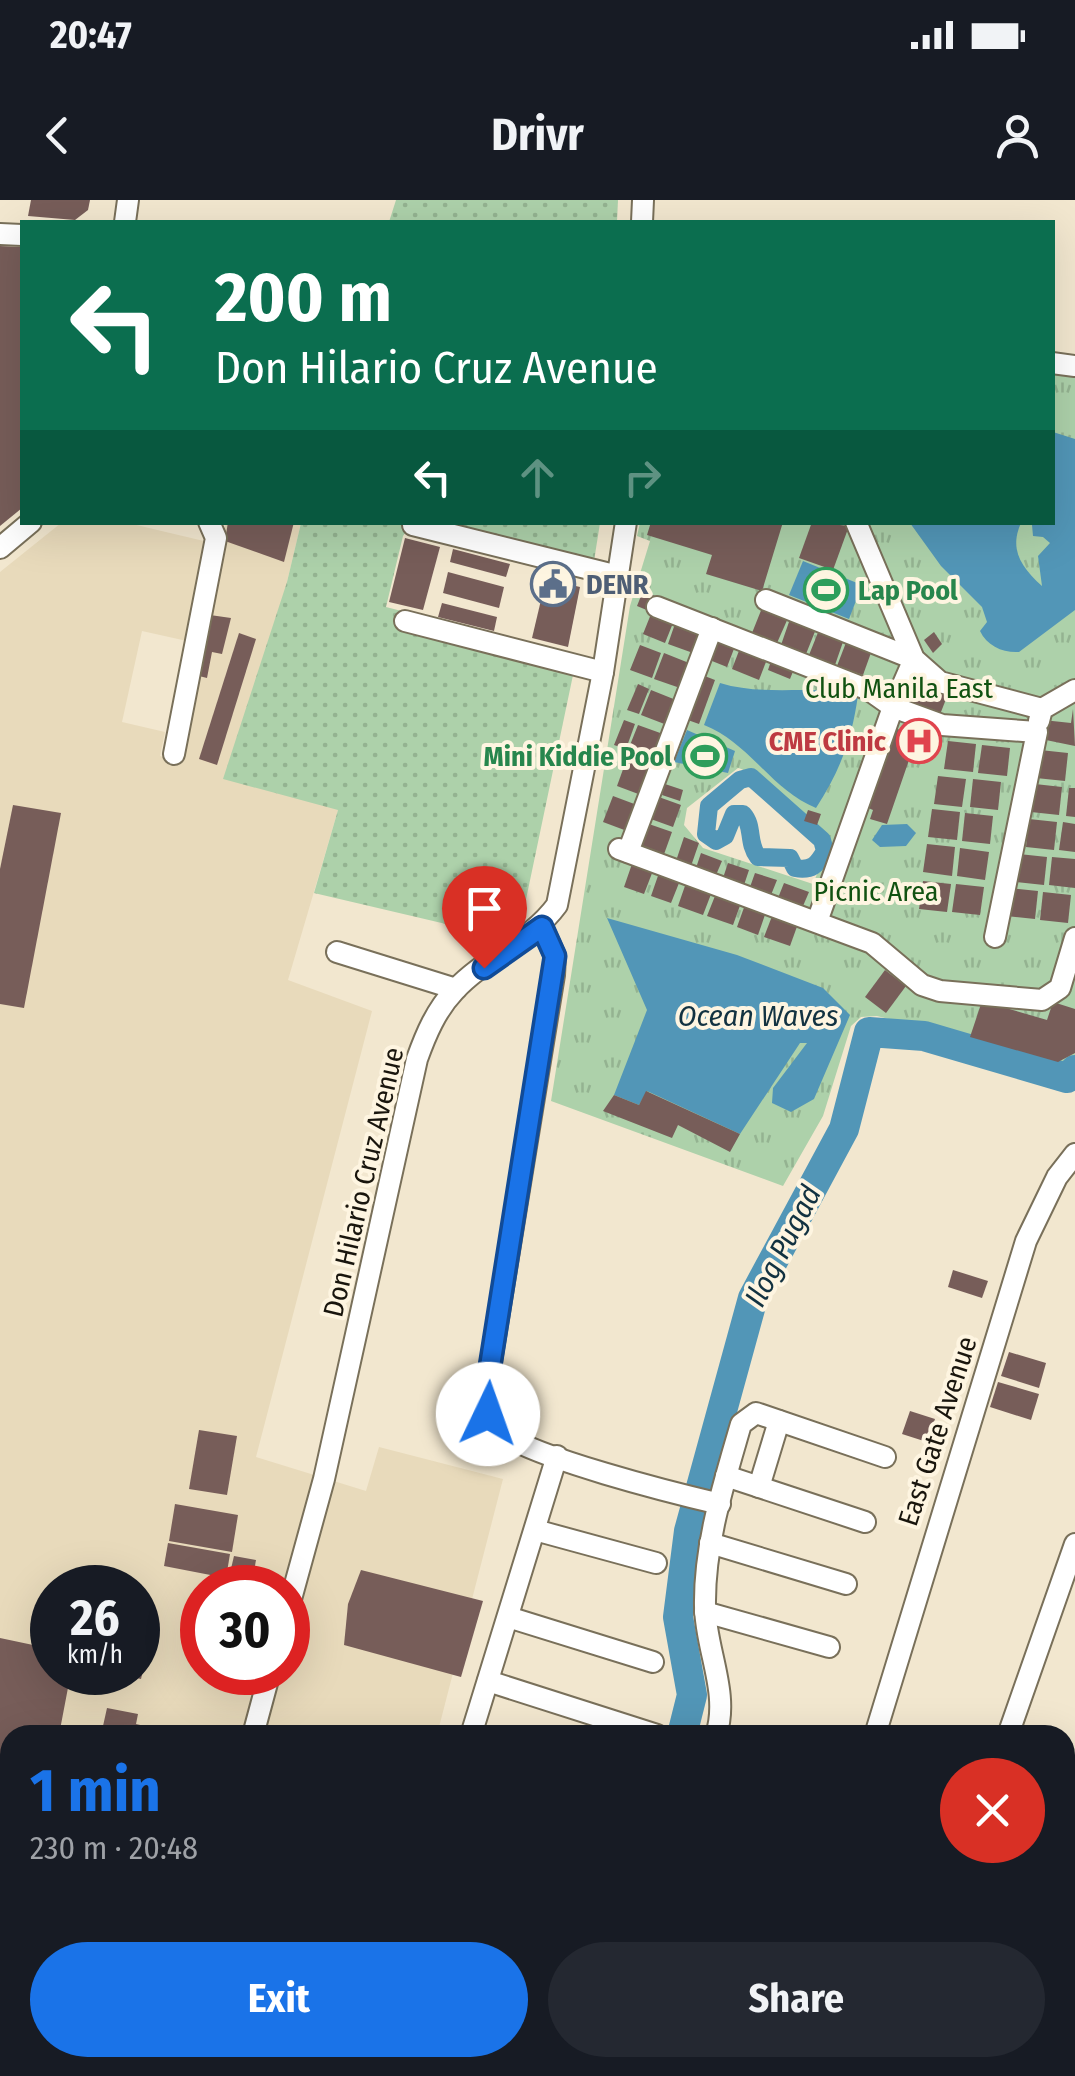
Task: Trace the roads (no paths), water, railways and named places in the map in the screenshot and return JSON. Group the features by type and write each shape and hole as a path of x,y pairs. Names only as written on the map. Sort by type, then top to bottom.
{"street":[{"path":"0,548 27,525"},
{"path":"174,754 216,538 210,525"},
{"path":"414,525 618,576"},
{"name":"Don Hilario Cruz Avenue","path":"300,1565 324,1479 417,1059 429,1026 456,989 542,927 558,905 603,672 626,525"},
{"path":"818,920 893,707 914,660 857,525"},
{"path":"766,600 914,660 940,682 1042,710"},
{"path":"657,607 870,690 893,707 942,725 1035,741"},
{"path":"405,621 603,672"},
{"path":"712,628 623,850 818,920 883,950 922,986 1042,1000 1060,988 1075,938"},
{"path":"995,937 1042,710 1075,690"},
{"path":"542,927 555,956 554,975 485,1398 497,1430 556,1456 712,1502"},
{"path":"337,952 456,989"},
{"name":"East Gate Avenue","path":"877,1725 1026,1241 1057,1176 1075,1154"},
{"path":"717,1725 719,1689 705,1612 712,1502 726,1476 740,1424 756,1413 885,1456"},
{"path":"759,1487 779,1421"},
{"path":"475,1725 556,1456"},
{"path":"726,1476 865,1522"},
{"path":"536,1530 656,1564"},
{"path":"710,1543 846,1584"},
{"path":"1012,1725 1075,1544"},
{"path":"705,1612 829,1647"},
{"path":"508,1617 653,1662"},
{"path":"488,1681 626,1725"},
{"path":"255,1725 263,1695"}],"water":[{"path":"1055,433 1075,439 1075,610 1019,652 1007,651 996,648 983,636 980,631 987,622 982,607 941,566 911,525 1020,525 1016,541 1019,557 1042,586 1038,556 1050,543 1033,536 1032,525 1055,525"},
{"name":"Lap Pool","path":"803,561 862,585 849,619 789,595"},
{"path":"720,683 754,689 858,695 844,754 816,808 786,790 735,743 704,725"},
{"name":"Mini Kiddie Pool","path":"687,730 735,751 728,773 674,762"},
{"path":"907,824 916,833 906,846 880,847 872,840 882,825"},
{"name":"Ocean Waves","path":"607,918 737,955 823,988 850,1015 814,1099 791,1112 772,1103 773,1088 807,1043 800,1043 740,1134 647,1091 639,1105 614,1095 647,1010"}],"waterway":[{"path":"751,777 822,840 825,851 813,866 795,868 790,858 758,857 743,814 734,814 725,836 716,841 706,834 709,806 740,780 751,777"},
{"name":"Ilog Pugad","path":"684,1725 692,1695 678,1617 689,1531 753,1298 844,1129 869,1032 924,1036 1067,1078 1075,1070"}],"place":[{"name":"DENR","path":"553,584"},
{"name":"Lap Pool","path":"826,590"},
{"name":"CME Clinic","path":"919,741"},
{"name":"Mini Kiddie Pool","path":"705,756"}],"park label":[{"name":"Club Manila East","path":"899,688"},
{"name":"Picnic Area","path":"876,891"}]}
